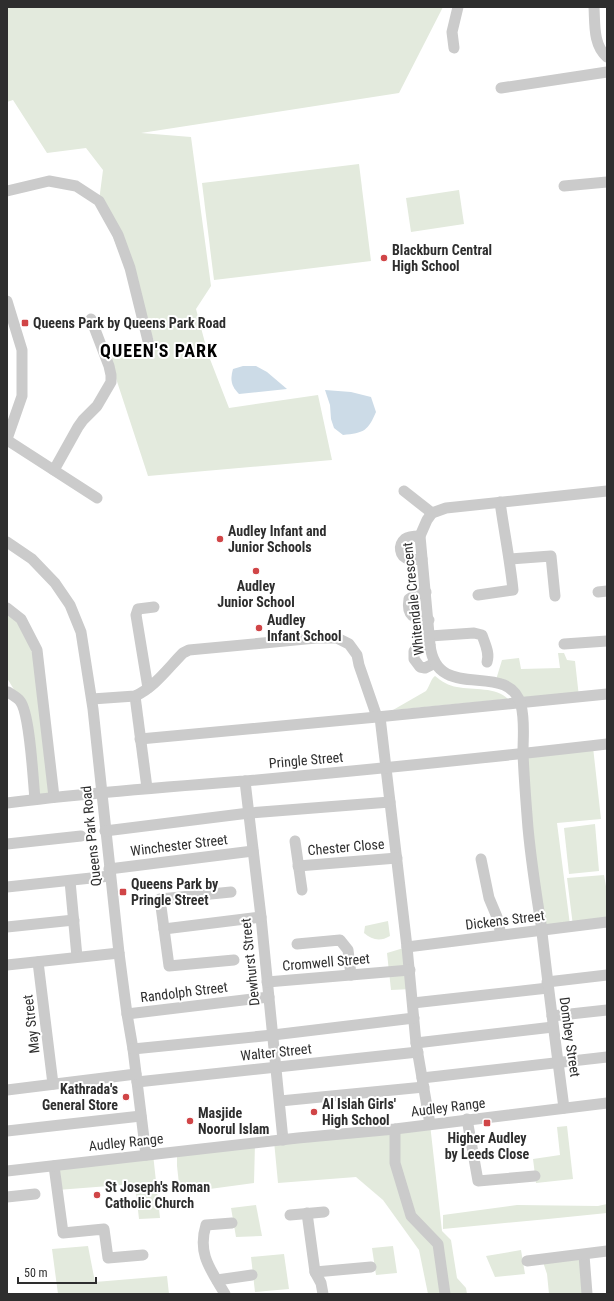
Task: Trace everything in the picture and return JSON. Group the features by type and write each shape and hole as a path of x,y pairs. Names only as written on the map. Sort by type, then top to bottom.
{"street":[{"path":"454,48 452,32 458,7"},
{"path":"594,7 596,38 604,54 607,56"},
{"path":"501,88 607,72"},
{"path":"7,191 49,181 76,186 99,201 118,235 130,268 149,345"},
{"path":"564,186 607,182"},
{"path":"7,301 22,350 22,396 7,439 97,498"},
{"path":"54,470 78,427 97,406 111,382 109,366 91,319"},
{"path":"404,491 432,513 446,508 607,491"},
{"path":"478,595 513,590 510,559 507,551 500,502"},
{"name":"Whitendale Crescent","path":"432,513 421,531 420,536 430,640 435,663 440,669 452,677 486,681 507,686 514,692 520,702 524,717 523,753"},
{"path":"420,536 411,536 405,539 401,544 400,550 402,555 408,559 422,559"},
{"name":"Queens Park Road","path":"7,542 32,559 55,582 70,605 81,632 92,699 118,953 133,1048 146,1155"},
{"path":"510,559 550,556 555,596"},
{"path":"426,592 415,595 409,600 408,606 410,614 416,619 429,620"},
{"path":"148,688 136,616 138,609 154,607"},
{"path":"7,608 21,619 37,650 54,797"},
{"path":"435,663 424,668 420,667 414,659 414,651 430,640 474,633 482,635 489,658 487,662"},
{"name":"Chester Close","path":"135,696 148,688 183,653 189,650 316,638 337,638 349,644 357,655 359,665 379,717 407,942 417,1048 430,1124"},
{"path":"564,644 607,641"},
{"path":"8,692 20,700 25,708 35,799"},
{"path":"140,739 607,694"},
{"path":"92,699 135,696 147,788"},
{"name":"Pringle Street","path":"7,803 54,797 386,767 607,744"},
{"name":"Dombey Street","path":"523,753 528,829 564,1108"},
{"name":"Dewhurst Street","path":"245,780 261,917 283,1140"},
{"path":"105,831 249,812 390,802"},
{"path":"7,844 81,836"},
{"name":"Chester Close","path":"296,841 302,890"},
{"name":"Winchester Street","path":"7,887 70,881 110,872 253,851"},
{"name":"Chester Close","path":"298,866 396,858"},
{"path":"481,859 487,891 502,935"},
{"path":"70,881 77,957"},
{"path":"231,892 160,899 169,966 234,960"},
{"path":"164,929 261,917"},
{"path":"7,928 74,920"},
{"name":"Dickens Street","path":"407,942 420,946 607,922"},
{"path":"297,944 340,940 348,950 351,975"},
{"path":"7,965 118,953"},
{"name":"May Street","path":"38,962 53,1084"},
{"name":"Cromwell Street","path":"267,982 388,972 410,975"},
{"path":"413,1003 548,985 607,975"},
{"name":"Randolph Street","path":"127,1014 269,997"},
{"name":"Walter Street","path":"7,1090 53,1084 215,1074 276,1067 417,1048 607,1010"},
{"path":"133,1048 273,1035 414,1018"},
{"path":"280,1101 607,1057"},
{"name":"Audley Range","path":"7,1171 394,1129 607,1103"},
{"path":"7,1131 141,1116"},
{"path":"467,1119 478,1181 535,1176"},
{"path":"394,1129 395,1163 410,1216 438,1244 445,1294"},
{"path":"54,1166 63,1233 104,1229 108,1258 143,1254"},
{"path":"7,1197 35,1194"},
{"path":"290,1215 324,1212"},
{"path":"307,1213 315,1272 321,1283 323,1294"},
{"path":"225,1294 205,1262 202,1237 206,1225 232,1223"},
{"path":"527,1261 607,1251"},
{"path":"584,1255 587,1294"},
{"path":"315,1272 371,1267"},
{"path":"217,1280 252,1275"}],"shaded area":[{"path":"7,7 443,7 399,93 141,133 191,137 211,286 196,309 208,354 229,408 318,395 332,460 148,476 108,354 157,349 99,201 103,170 86,148 47,153 13,100 7,102"},
{"path":"359,164 371,261 214,280 202,183"},
{"path":"459,190 464,224 411,232 406,198"},
{"path":"7,608 21,619 39,674 54,797 35,799 25,708 7,678"},
{"path":"558,653 564,653 567,660 575,661 579,697 520,702 495,683 502,660 519,658 521,669 560,668"},
{"path":"435,676 451,686 498,692 508,699 393,710 426,691"},
{"path":"593,747 601,819 557,823 570,925 544,929 523,753"},
{"path":"595,824 599,871 569,874 564,828"},
{"path":"604,875 607,892 607,922 573,926 567,878"},
{"path":"388,921 390,936 386,938 379,940 364,933 365,926"},
{"path":"407,947 412,989 391,990 387,953"},
{"path":"430,1124 442,1231 451,1240 457,1278 466,1288 467,1294 428,1294 419,1250 383,1200 356,1177 278,1183 274,1141"},
{"path":"567,1126 573,1179 536,1183 533,1159 560,1155 557,1127"},
{"path":"255,1143 254,1183 180,1193 177,1152"},
{"path":"153,1154 160,1218 139,1219 135,1184 57,1190 54,1166"},
{"path":"607,1204 607,1213 443,1229 443,1215 517,1205 598,1206"},
{"path":"256,1205 262,1236 236,1237 231,1208"},
{"path":"88,1246 95,1282 167,1276 169,1294 58,1294 52,1249"},
{"path":"393,1246 397,1273 376,1275 372,1248"},
{"path":"521,1250 525,1274 495,1277 486,1256"},
{"path":"284,1254 289,1289 255,1292 251,1257"},
{"path":"584,1255 588,1294 549,1294 547,1274 542,1259"}],"water":[{"path":"243,366 256,366 267,372 287,389 239,394 232,383 233,369"},
{"path":"325,390 351,392 371,397 376,412 368,427 361,432 343,435 334,428 331,419 330,405"}],"place":[{"name":"Blackburn Central High School","path":"384,258"},
{"name":"Queens Park by Queens Park Road","path":"25,323"},
{"name":"Audley Infant and Junior Schools","path":"220,539"},
{"name":"Audley Junior School","path":"256,571"},
{"name":"Audley Infant School","path":"259,628"},
{"name":"Queens Park by Pringle Street","path":"123,892"},
{"name":"Kathrada's General Store","path":"126,1097"},
{"name":"Al Islah Girls' High School","path":"314,1112"},
{"name":"Masjide Noorul Islam","path":"190,1121"},
{"name":"Higher Audley by Leeds Close","path":"487,1123"},
{"name":"St Joseph's Roman Catholic Church","path":"97,1195"}],"district":[{"name":"QUEEN'S PARK","path":"159,351"}]}
